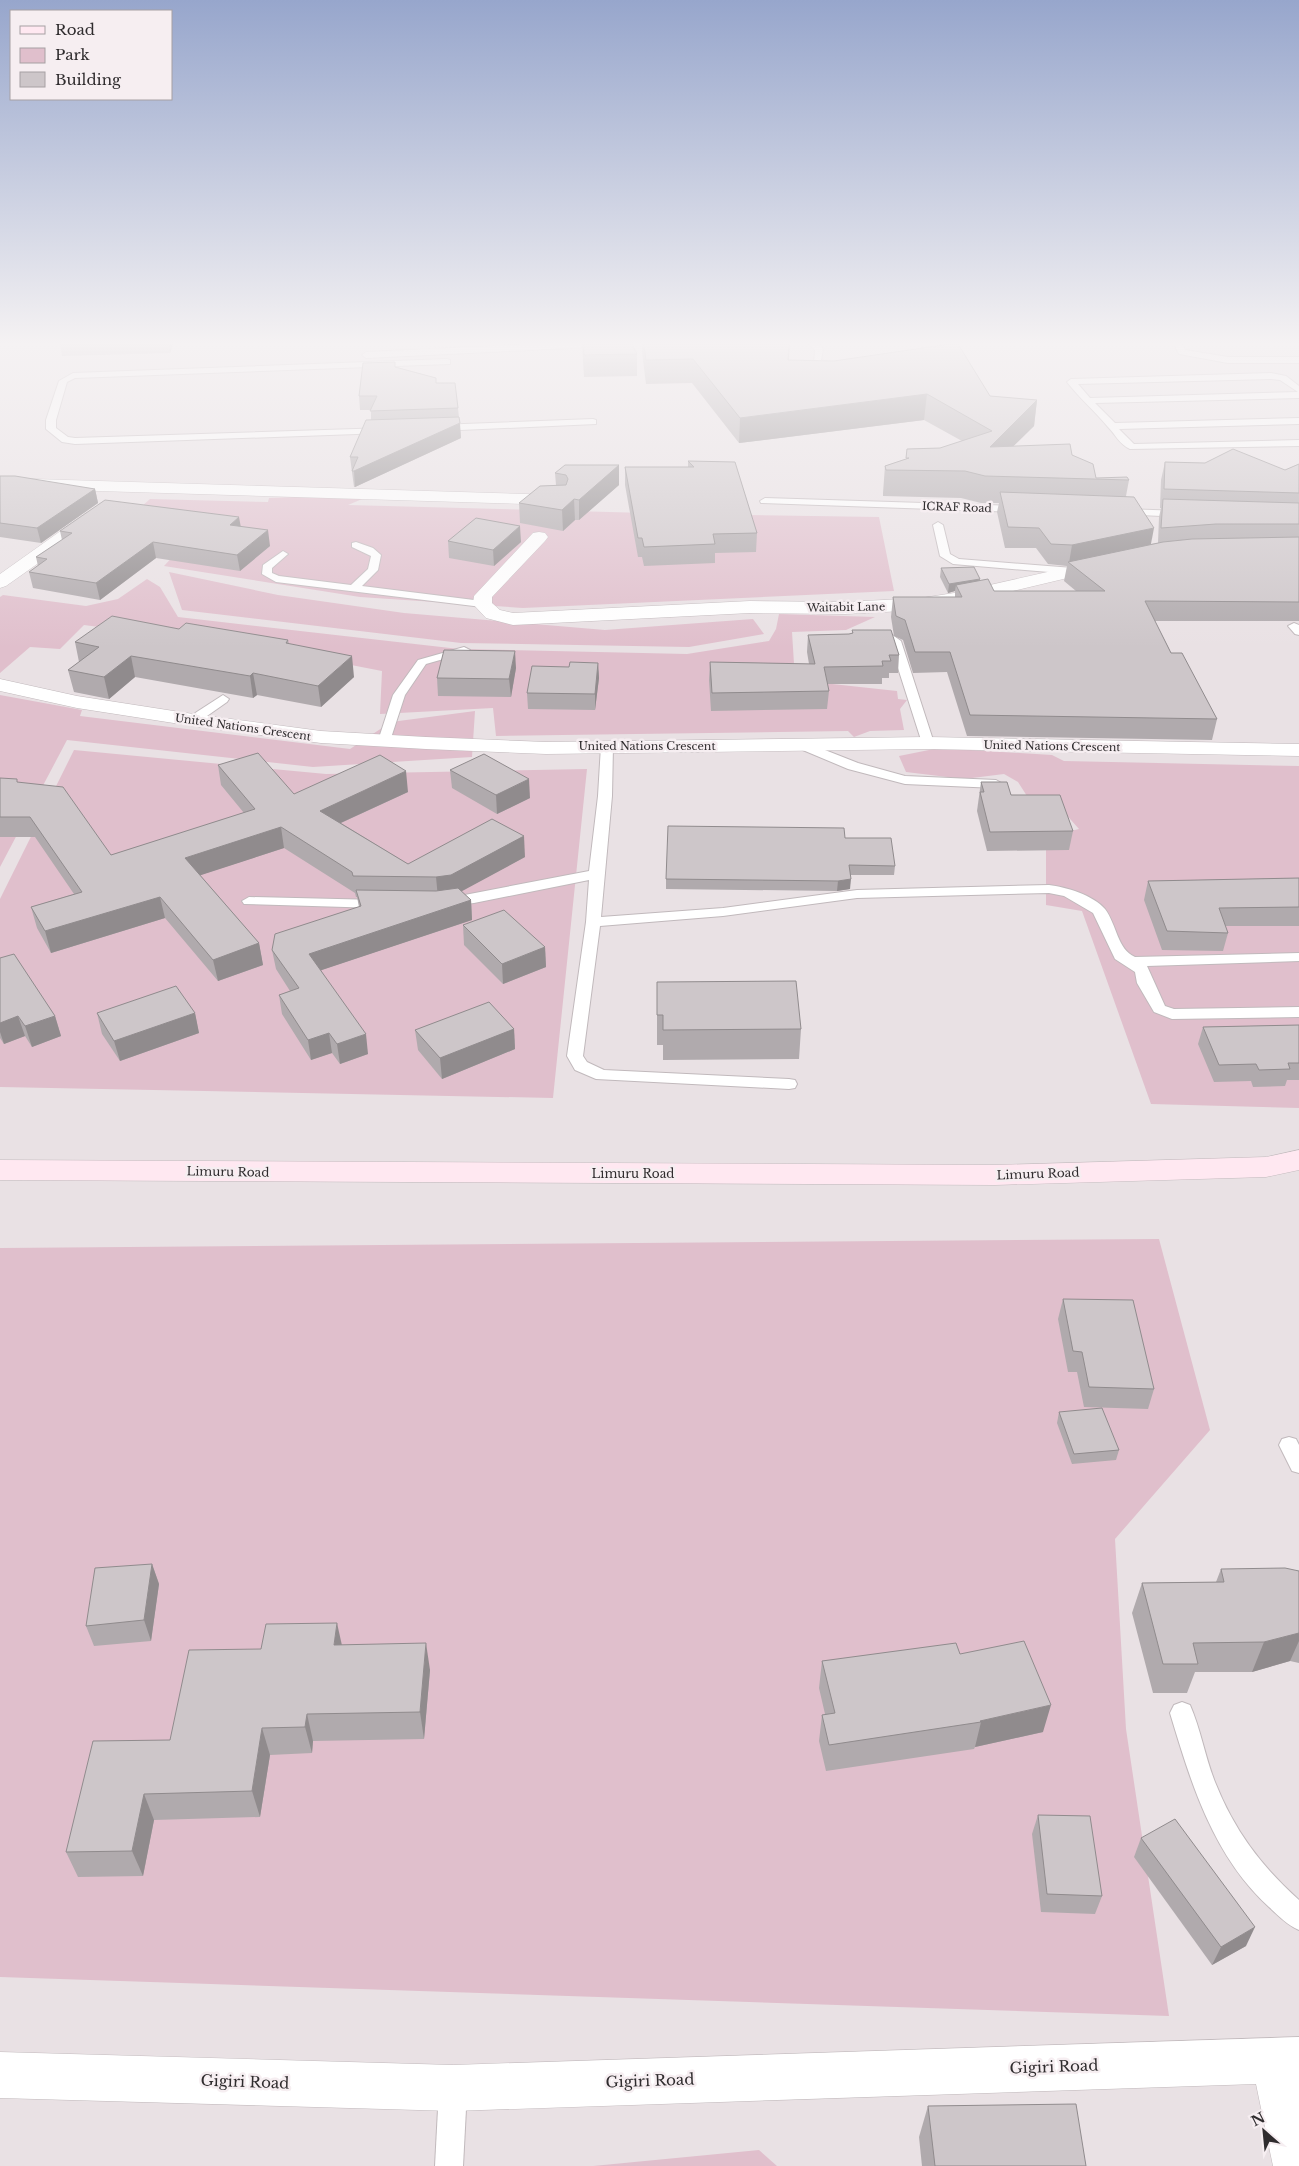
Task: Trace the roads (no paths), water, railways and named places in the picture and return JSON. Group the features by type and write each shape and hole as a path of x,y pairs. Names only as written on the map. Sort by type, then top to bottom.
{"main road":[{"name":"Limuru Road","path":"0,1170 996,1175 1266,1167 1299,1160"},
{"name":"Limuru Road","path":"1266,1167 1299,1174"}],"street":[{"path":"0,483 559,500"},
{"path":"0,582 136,486"},
{"path":"482,604 483,596 539,536"},
{"name":"Waitabit Lane","path":"482,604 493,614 513,619 750,607 890,606 954,599 1119,561"},
{"name":"United Nations Crescent","path":"0,685 78,702 321,738 546,748 928,743 1299,750"},
{"path":"1287,2060 1297,2166"},
{"name":"Gigiri Road","path":"0,2074 453,2088 1287,2060"}],"lane":[{"path":"1126,445 1141,448 1233,445"},
{"name":"ICRAF Road","path":"765,500 1034,510"},
{"path":"1111,512 1189,514"},
{"path":"938,524 944,556 957,562 1073,571"},
{"path":"354,589 373,570 376,554 356,545"},
{"path":"283,554 267,567 267,574 276,579 482,604"},
{"path":"858,634 876,634 895,641 928,743"},
{"path":"384,741 399,695 422,662 464,650"},
{"path":"193,720 223,699"},
{"path":"802,745 853,766 897,779 996,784"},
{"path":"607,746 605,796 596,874 594,922 575,1056 581,1066 602,1075 789,1084"},
{"path":"438,904 474,899 533,885 596,874"},
{"path":"594,922 723,912 856,894 1049,889 1068,892 1100,911 1120,956 1133,962 1142,970 1145,983 1159,1009 1172,1014 1299,1012"},
{"path":"249,901 389,904"},
{"path":"1133,962 1299,957"},
{"path":"1289,1445 1299,1465"},
{"path":"1182,1713 1204,1785 1235,1849 1270,1891 1299,1917"},
{"path":"449,2166 453,2088"}]}
